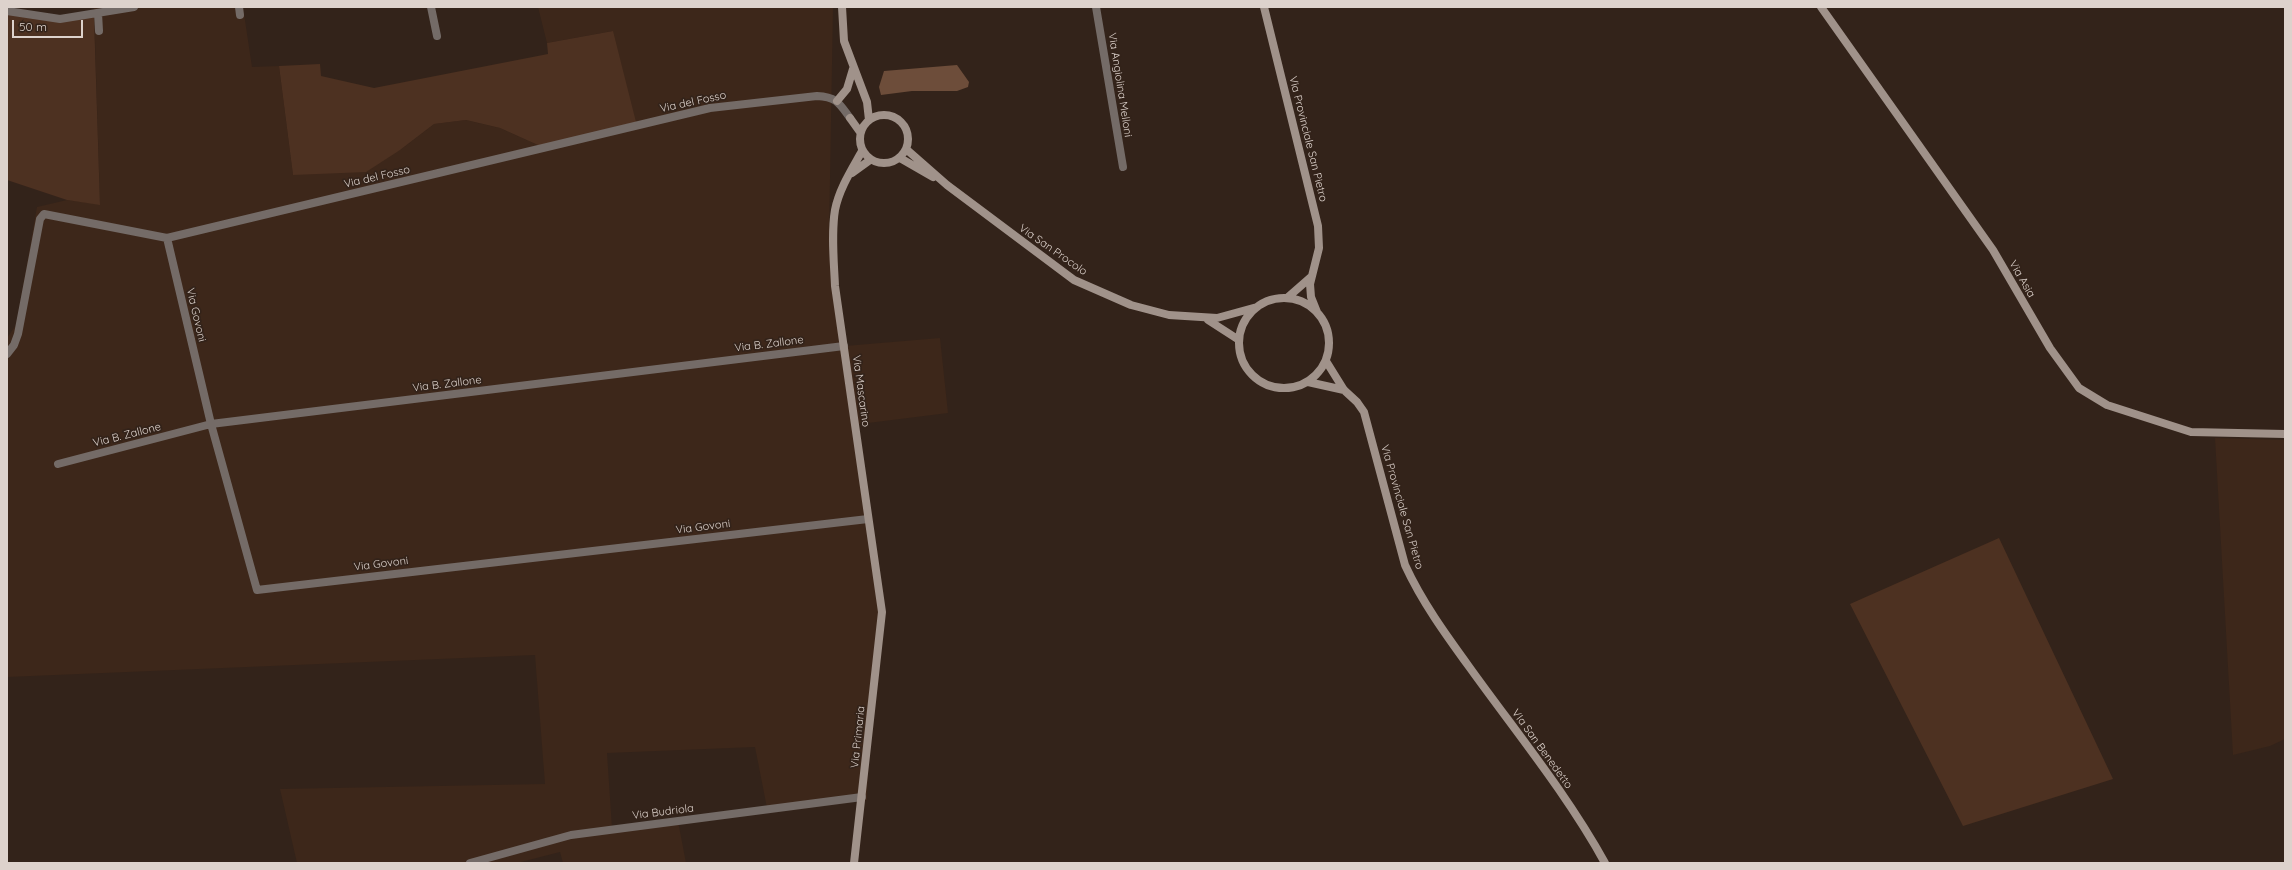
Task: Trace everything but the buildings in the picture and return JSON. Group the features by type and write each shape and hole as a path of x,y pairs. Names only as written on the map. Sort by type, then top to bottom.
{"street":[{"path":"7,11 60,19 134,7"},
{"path":"431,7 437,36"},
{"path":"842,7 844,41 853,69 867,102 880,115"},
{"name":"Via Angiolina Melloni","path":"1096,7 1122,167"},
{"name":"Via Provinciale San Pietro","path":"1264,7 1318,226 1319,248 1311,276 1311,297 1316,312"},
{"name":"Via Asia","path":"1821,7 1993,250 2050,348 2078,388 2107,405 2191,432 2285,434"},
{"path":"98,13 100,31"},
{"path":"853,69 847,89 837,100 860,132"},
{"name":"Via del Fosso","path":"7,354 14,345 18,334 40,219 44,214 166,238 710,108 817,96 837,100"},
{"path":"867,102 867,122"},
{"path":"880,115 894,117 905,127 908,134 906,149 900,158 886,164 870,160 862,151 859,143 860,132 867,122 880,115"},
{"path":"850,118 867,122"},
{"path":"906,149 947,185"},
{"name":"Via Mascarino","path":"862,151 849,175 835,210 835,286 882,612"},
{"path":"900,158 947,185"},
{"path":"849,175 870,160"},
{"name":"Via San Procolo","path":"947,185 1074,280 1131,305 1169,315 1205,319"},
{"name":"Via Govoni","path":"166,238 210,424 257,590 868,519"},
{"path":"1287,298 1311,276"},
{"path":"1205,319 1217,318 1257,307 1276,299 1287,298 1301,301 1316,312 1328,331 1330,342 1326,362 1308,382 1297,387 1284,389 1270,386 1259,381 1246,367 1241,357 1239,340 1246,319 1257,307"},
{"path":"1205,319 1218,324 1239,340"},
{"name":"Via B. Zallone","path":"58,464 210,424 844,346"},
{"name":"Via Provinciale San Pietro","path":"1326,362 1344,390 1357,402 1364,412 1408,571 1416,589 1457,650"},
{"path":"1308,382 1344,390"},
{"name":"Via Primaria","path":"854,863 882,612"},
{"name":"VIa San Benedetto","path":"1457,650 1572,809 1605,863"},
{"name":"Via Budriola","path":"470,863 571,835 862,797"}],"shaded area":[{"path":"94,7 243,7 252,67 279,66 293,175 400,150 434,124 466,120 500,128 540,146 613,31 547,43 538,7 833,7 829,236 845,346 940,338 948,413 852,425 881,618 871,699 867,800 768,813 755,747 607,753 612,828 678,821 686,863 563,863 560,852 517,863 297,863 280,789 545,784 535,655 7,677 7,338 16,325 37,207 67,200 100,204"},
{"path":"7,14 94,17 100,205 67,200 7,180"},
{"path":"613,31 636,122 540,146 500,128 466,120 434,124 400,150 366,172 293,175 279,66 320,64 321,76 374,88 548,54 547,43"},
{"path":"957,65 969,82 968,87 957,91 912,91 881,95 879,87 884,71"},
{"path":"2215,438 2285,440 2285,739 2270,746 2233,755"},
{"path":"1999,538 2113,779 1963,826 1850,604"}]}
